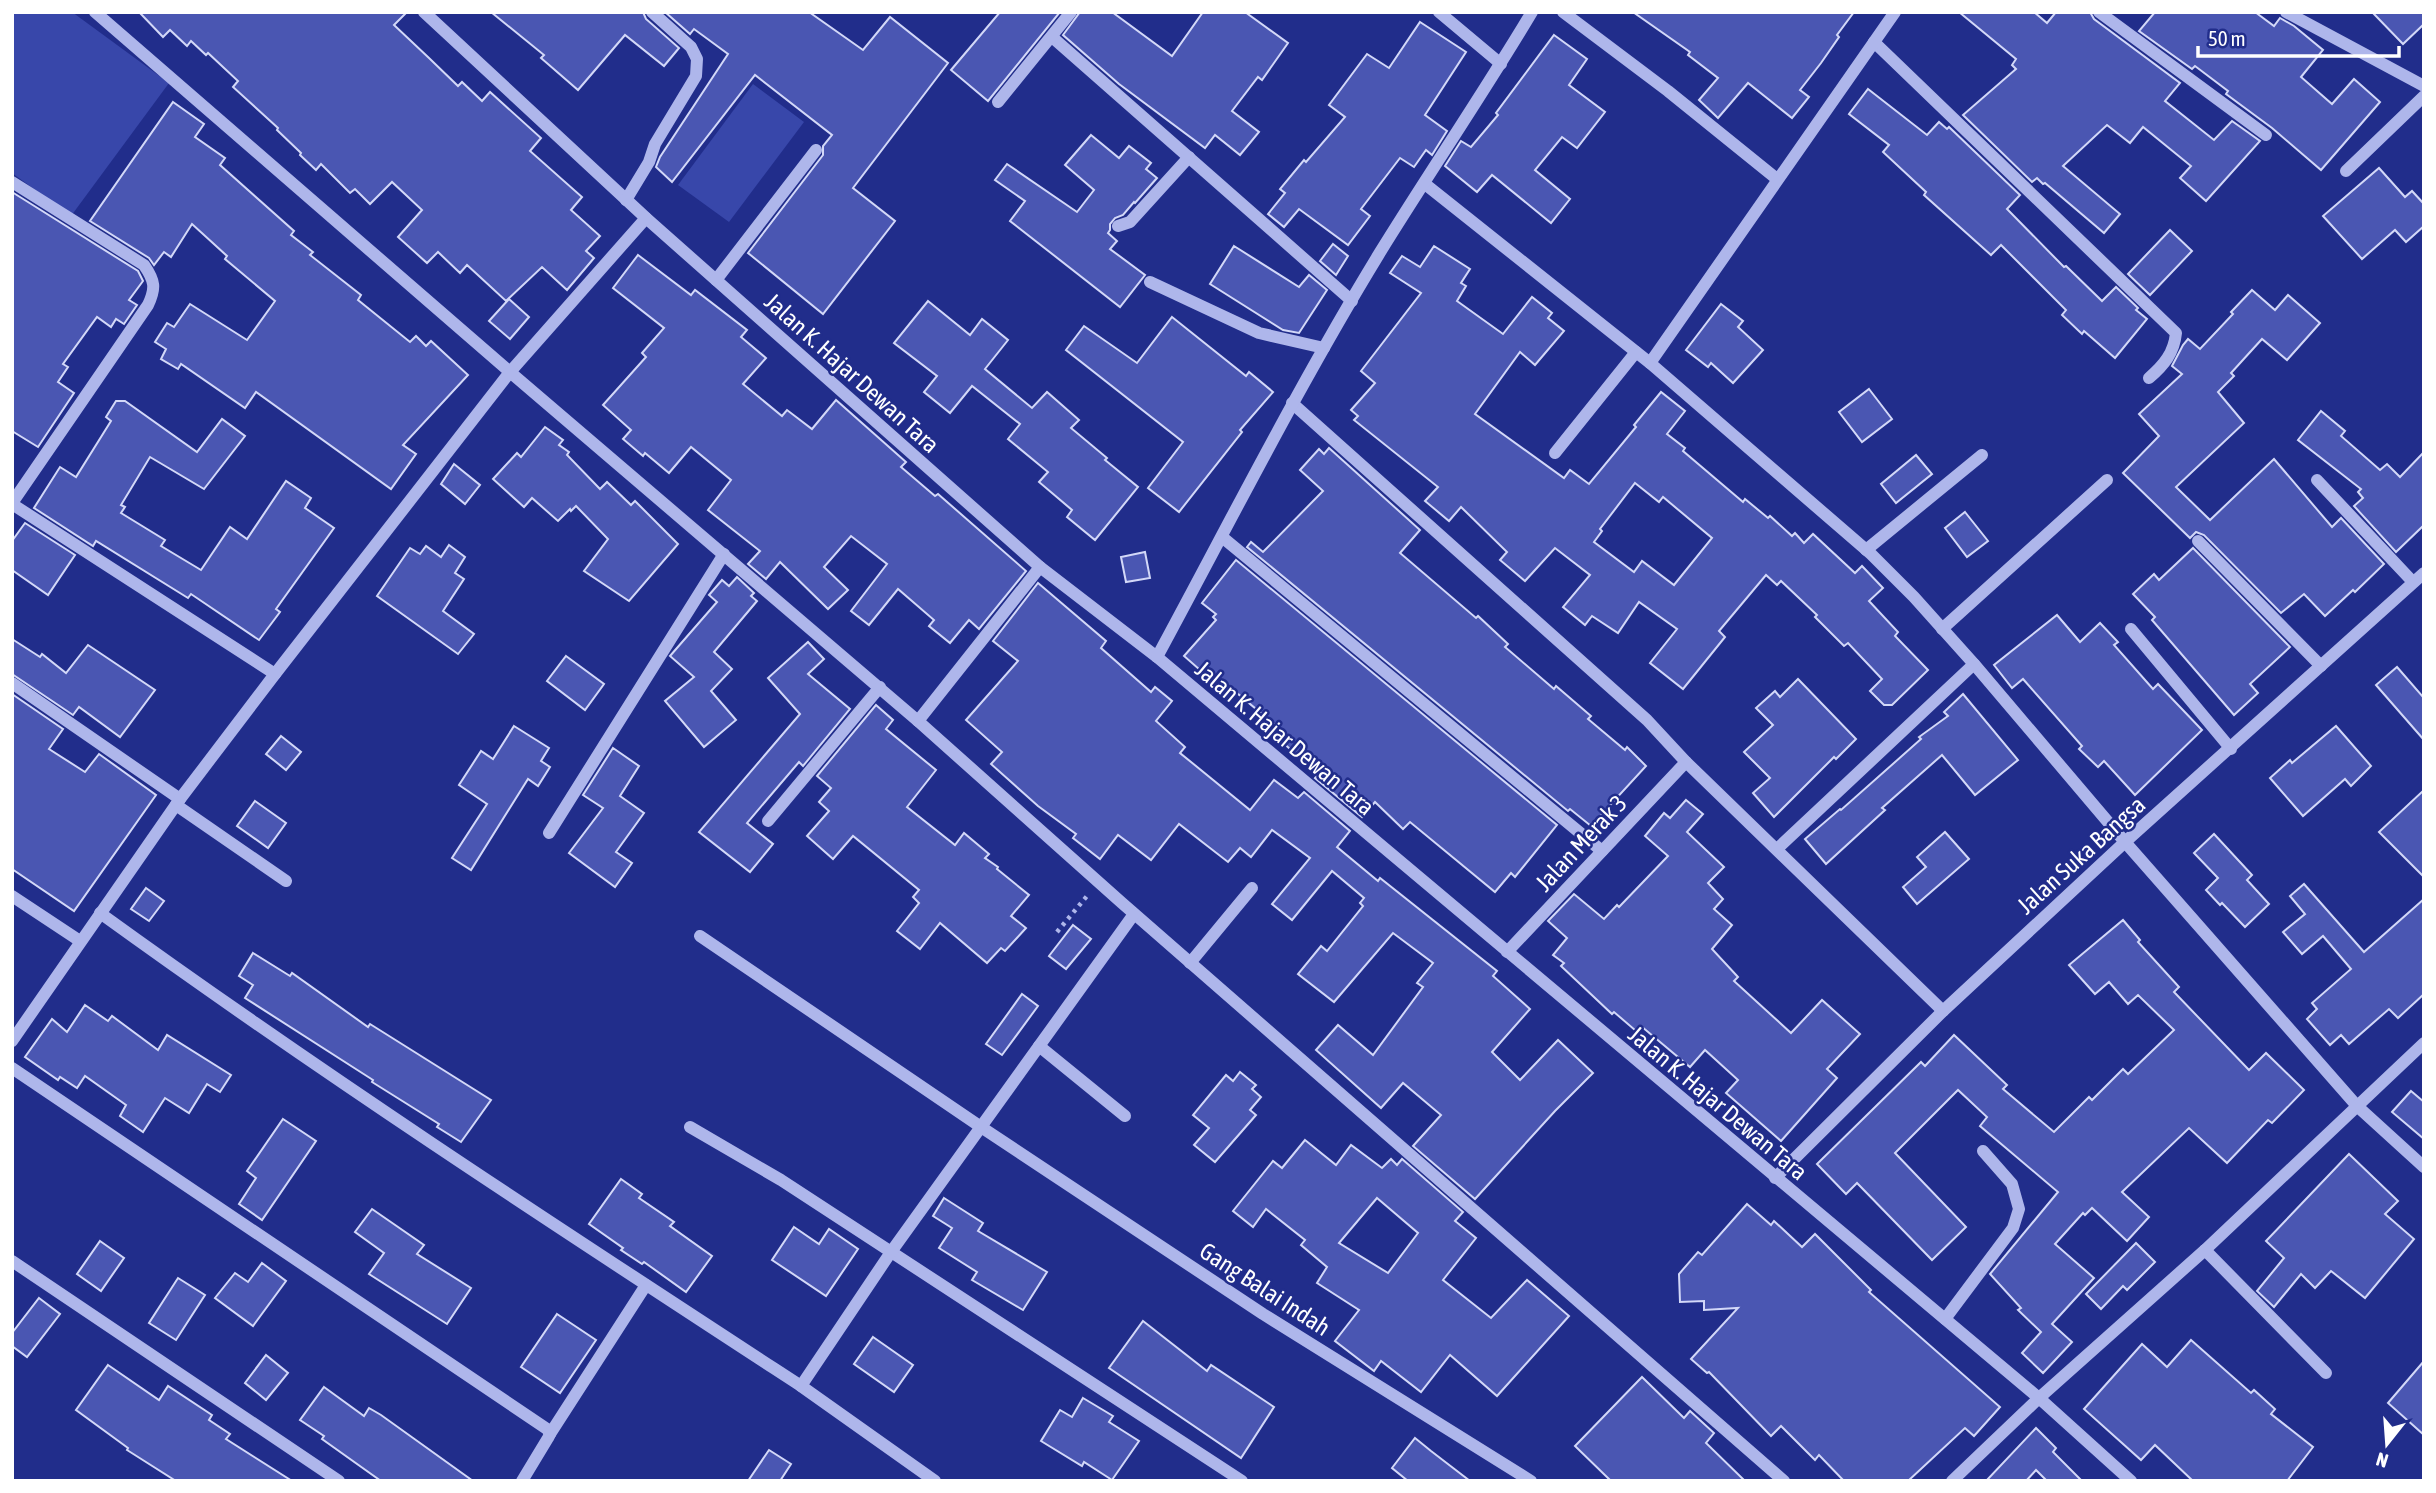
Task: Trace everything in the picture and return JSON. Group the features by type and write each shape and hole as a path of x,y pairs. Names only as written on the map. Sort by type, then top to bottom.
{"street":[{"path":"95,12 510,372 880,687 1134,914 1784,1481"},
{"name":"Jalan K. Hajar Dewan Tara","path":"424,12 626,200 1040,568 1157,657 2039,1398 2131,1481"},
{"path":"626,200 649,162 655,144 696,76 697,59 691,47 652,12"},
{"path":"998,102 1071,12"},
{"path":"1439,12 1501,64"},
{"path":"1157,657 1292,403 1379,254 1532,12"},
{"path":"1563,12 1777,179"},
{"path":"1650,363 1895,12"},
{"path":"2099,12 2266,135"},
{"path":"2286,12 2424,86"},
{"path":"1052,37 1352,301"},
{"path":"1874,42 2176,333 2175,345 2165,365 2149,378"},
{"path":"2346,171 2424,96"},
{"path":"716,280 816,150"},
{"path":"1118,226 1130,222 1189,157"},
{"path":"12,182 144,265 153,278 155,289 148,305 12,503 275,674"},
{"path":"1425,184 1650,363 1866,550 1914,597 2357,1106 2424,1167"},
{"path":"12,1041 178,802 275,674 510,372 646,218"},
{"path":"1150,282 1259,333 1324,348"},
{"path":"1555,453 1636,352"},
{"path":"1292,403 1647,720 1686,762 1943,1011"},
{"path":"1866,550 1982,455"},
{"path":"1942,629 2107,480"},
{"path":"2317,480 2413,582"},
{"path":"1222,537 1602,851"},
{"path":"2198,541 2321,666"},
{"path":"549,833 724,554"},
{"path":"918,721 1040,568"},
{"name":"Jalan Suka Bangsa","path":"1775,1178 1943,1011 2424,573"},
{"path":"2131,629 2231,749"},
{"path":"1777,849 1974,664"},
{"path":"12,683 286,881"},
{"path":"768,821 880,687"},
{"name":"Jalan Merak 3","path":"1507,952 1686,762"},
{"path":"1190,963 1252,888"},
{"path":"12,896 80,941"},
{"path":"100,913 225,1003 801,1386 935,1481"},
{"path":"801,1386 891,1252 1134,914"},
{"name":"Gang Balai Indah","path":"700,936 1263,1314 1531,1481"},
{"path":"1952,1481 2039,1398 2205,1250 2424,1043"},
{"path":"1039,1046 1125,1116"},
{"path":"12,1068 540,1424 550,1434"},
{"path":"690,1127 780,1180 1242,1481"},
{"path":"1945,1319 2013,1228 2019,1209 2011,1184 1983,1150"},
{"path":"2205,1250 2326,1374"},
{"path":"12,1261 339,1481"},
{"path":"522,1481 646,1285"}],"path":[{"path":"1057,932 1098,882"}],"shaded area":[{"path":"12,12 72,12 169,83 71,216 12,173"},
{"path":"753,84 804,122 729,222 678,185"}],"building":[{"path":"139,12 407,12 394,25 458,86 462,82 482,101 490,92 541,138 530,151 582,197 571,210 600,236 586,251 594,258 567,290 542,267 506,301 467,265 460,273 438,252 427,263 398,237 422,210 392,182 370,204 355,189 350,193 321,164 316,170 300,155 278,128 233,87 238,81 208,53 206,55 191,41 187,46 170,30 163,37"},
{"path":"491,12 643,12 646,19 679,48 664,66 625,35 578,90 541,58 544,55"},
{"path":"665,12 809,12 863,50 890,17 948,63 853,188 895,221 823,314 748,253 823,155 823,146 832,135 755,75 672,182 656,167 660,157 728,54 694,29 690,34"},
{"path":"1000,12 1060,12 988,101 951,70"},
{"path":"1080,12 1112,12 1172,56 1203,12 1245,12 1288,43 1262,80 1258,77 1232,111 1259,132 1240,155 1215,135 1205,148 1119,84 1063,35"},
{"path":"1633,12 1854,12 1800,90 1809,97 1792,118 1748,83 1718,118 1699,100 1718,78 1688,55 1690,52"},
{"path":"1959,12 2034,12 2047,23 2056,12 2090,12 2094,19 2180,83 2165,101 2214,140 2232,121 2260,141 2206,201 2180,178 2191,166 2143,127 2130,143 2107,125 2063,166 2120,214 2104,233 2045,183 2037,178 2032,182 1963,115 2016,69 2012,65 2016,59"},
{"path":"2155,12 2255,12 2274,26 2280,18 2323,50 2301,77 2332,104 2354,79 2380,102 2321,170 2272,128 2226,94 2228,91 2195,66 2192,69 2139,31"},
{"path":"2372,12 2424,12 2424,24 2403,44"},
{"path":"1420,22 1466,52 1425,115 1447,131 1432,155 1426,150 1414,167 1400,158 1361,209 1370,216 1348,245 1299,209 1284,227 1268,214 1285,193 1280,189 1345,117 1329,105 1367,54 1389,68"},
{"path":"1554,35 1587,59 1569,85 1605,112 1577,148 1562,137 1535,170 1570,199 1551,223 1492,175 1477,192 1445,166 1461,141 1471,147 1498,115 1496,113"},
{"path":"1868,89 1927,135 1939,122 1947,129 1949,127 2020,195 2007,209 2064,267 2102,301 2116,287 2138,308 2136,310 2147,319 2115,358 2084,331 2082,334 2062,315 2066,310 2001,245 1991,255 1924,195 1926,192 1883,152 1889,145 1849,114"},
{"path":"173,102 204,124 195,137 225,158 220,165 294,231 291,235 313,252 310,255 361,295 358,300 410,342 416,336 426,346 431,341 468,375 403,445 416,454 391,489 256,392 245,408 181,364 178,369 161,359 166,349 155,342 167,323 174,327 190,304 247,340 275,301 225,259 227,256 192,224 171,257 164,252 154,265 149,258 90,221"},
{"path":"1091,135 1119,158 1129,146 1151,163 1146,169 1157,178 1123,215 1110,224 1108,233 1117,241 1110,249 1145,275 1120,307 1010,221 1025,201 995,180 1007,164 1077,212 1094,190 1065,165"},
{"path":"2379,168 2405,197 2412,191 2424,204 2424,226 2406,242 2395,230 2362,259 2323,216"},
{"path":"12,192 138,271 143,281 129,300 137,305 124,324 116,319 111,327 97,317 63,364 68,367 58,382 74,393 38,447 12,431"},
{"path":"2170,230 2192,251 2150,295 2128,274"},
{"path":"1333,244 1348,256 1336,275 1320,261"},
{"path":"1234,246 1299,287 1309,275 1327,290 1299,333 1283,330 1210,284"},
{"path":"1434,246 1470,269 1461,283 1466,286 1457,301 1503,334 1532,297 1552,313 1548,318 1564,331 1535,365 1520,352 1475,414 1564,478 1570,470 1589,484 1661,392 1685,411 1667,434 1685,448 1683,451 1743,502 1745,499 1768,518 1770,516 1792,536 1795,533 1804,543 1813,534 1855,573 1862,566 1883,588 1869,601 1898,632 1895,636 1928,670 1892,705 1884,705 1870,691 1882,679 1848,643 1844,646 1815,617 1817,615 1781,581 1777,585 1766,575 1719,631 1725,637 1683,689 1650,663 1677,629 1639,602 1618,633 1592,616 1585,625 1563,607 1590,575 1555,548 1525,581 1500,560 1507,552 1461,507 1449,521 1425,501 1438,487 1354,420 1358,416 1351,410 1375,383 1361,371 1421,293 1390,273 1402,256 1420,267","holes":["1635,483 1659,502 1663,497 1712,538 1674,585 1642,561 1634,572 1594,542 1602,531 1600,529"]},
{"path":"638,255 691,295 695,290 747,330 741,337 766,358 743,384 782,416 787,410 812,429 836,400 906,462 901,467 935,496 938,494 1026,571 979,629 969,620 950,643 929,626 934,620 898,589 869,625 851,611 887,564 851,536 824,567 848,590 828,609 780,562 766,579 748,564 760,551 708,510 731,480 691,447 669,473 623,439 631,430 603,405 646,357 642,353 664,328 613,288"},
{"path":"2252,290 2275,310 2288,295 2320,323 2287,360 2262,339 2231,373 2234,376 2218,392 2244,423 2176,487 2210,520 2274,459 2332,527 2341,518 2384,564 2325,616 2304,594 2281,613 2204,535 2196,532 2190,538 2123,473 2159,436 2139,414 2182,374 2172,366 2183,345 2188,339 2200,349"},
{"path":"509,299 529,317 510,339 489,321"},
{"path":"928,301 970,335 982,319 1008,340 985,369 1032,408 1047,392 1079,420 1071,428 1138,487 1095,540 1067,517 1072,510 1039,482 1048,472 1008,439 1020,424 972,386 950,413 924,392 937,376 894,343"},
{"path":"1721,304 1743,321 1738,327 1763,350 1733,383 1711,363 1708,367 1686,350"},
{"path":"1172,317 1246,376 1249,372 1273,392 1240,430 1242,432 1179,512 1148,488 1183,442 1066,350 1084,326 1137,363"},
{"path":"1869,389 1892,419 1862,442 1839,412"},
{"path":"116,401 125,401 197,452 222,419 245,436 204,489 150,457 121,505 125,507 121,513 165,540 161,546 201,570 230,527 247,539 286,481 311,498 305,508 334,528 276,609 280,612 259,640 191,594 188,598 96,541 93,546 34,508 60,467 76,477 111,421 106,417"},
{"path":"2321,411 2345,431 2341,436 2380,470 2387,464 2400,477 2424,452 2424,525 2396,552 2354,506 2363,498 2358,492 2361,489 2298,440"},
{"path":"545,427 563,440 559,445 569,452 567,455 600,489 607,482 631,505 635,501 678,544 629,601 584,571 608,539 576,506 558,521 532,498 524,507 493,479 517,453 521,457"},
{"path":"1329,448 1420,530 1400,553 1476,618 1478,616 1508,644 1505,647 1554,689 1556,686 1591,716 1588,719 1625,750 1627,747 1646,766 1591,826 1570,809 1568,811 1247,547 1251,542 1263,552 1323,491 1300,470 1319,449 1324,454"},
{"path":"1916,455 1932,474 1896,503 1881,484"},
{"path":"454,464 480,485 465,504 441,484"},
{"path":"1965,512 1988,541 1967,557 1945,528"},
{"path":"25,523 75,555 48,595 12,570 12,541"},
{"path":"449,545 465,557 455,573 464,579 443,611 474,634 458,654 377,596 410,548 420,554 426,546 441,557"},
{"path":"2193,548 2290,647 2250,684 2258,693 2234,715 2152,620 2155,617 2133,594 2154,574 2159,580"},
{"path":"1145,552 1150,578 1126,582 1121,557"},
{"path":"1236,560 1557,825 1515,877 1511,873 1495,892 1410,822 1403,829 1375,802 1362,817 1315,778 1318,774 1281,741 1287,735 1219,678 1215,683 1184,656 1216,620 1213,617 1216,614 1202,603"},
{"path":"737,577 754,593 751,596 757,601 714,652 732,669 711,691 736,720 704,747 665,701 694,677 670,656 717,602 709,595 722,580 729,586"},
{"path":"1038,583 1106,641 1101,648 1151,692 1155,687 1172,701 1156,721 1185,747 1180,753 1250,810 1274,780 1298,798 1304,792 1350,831 1337,847 1497,971 1493,976 1530,1009 1492,1052 1520,1080 1558,1040 1593,1073 1475,1199 1413,1146 1441,1115 1403,1083 1381,1108 1316,1050 1338,1025 1373,1055 1423,987 1417,983 1433,963 1393,933 1334,1002 1298,974 1321,946 1327,951 1363,906 1360,903 1364,898 1332,871 1292,920 1272,904 1310,858 1272,830 1251,857 1240,848 1228,862 1179,824 1151,860 1118,835 1100,859 1073,838 1076,834 1038,806 991,764 1002,752 966,720 1018,661 993,641"},
{"path":"2057,615 2080,642 2100,623 2118,642 2114,645 2153,689 2158,684 2202,730 2135,795 2104,761 2098,767 2079,749 2082,746 2023,679 2012,688 1994,665"},
{"path":"12,639 40,657 42,654 66,673 88,645 155,690 120,737 79,707 73,715 12,674"},
{"path":"808,642 824,659 808,674 850,709 803,766 799,762 747,823 773,844 750,872 699,832 800,714 768,678"},
{"path":"566,656 604,684 585,710 547,681"},
{"path":"2397,667 2424,698 2424,740 2376,685"},
{"path":"1798,679 1856,739 1836,759 1834,757 1774,817 1753,793 1770,778 1744,752 1773,725 1756,708 1775,691 1780,697"},
{"path":"12,694 63,729 49,749 85,772 99,754 156,795 74,911 12,869"},
{"path":"1963,694 2018,760 1975,795 1942,755 1882,808 1885,810 1826,864 1805,839 1921,739 1919,737 1948,716 1944,712"},
{"path":"876,705 893,720 886,729 936,770 907,807 955,845 964,833 989,854 985,858 1029,895 1011,916 1026,928 1005,951 1001,948 987,963 940,923 920,949 897,931 919,903 913,897 919,890 853,836 833,859 807,836 829,811 819,802 831,788 817,776"},
{"path":"514,726 549,748 541,761 550,767 538,786 528,779 471,870 452,858 487,804 459,785 481,751 493,759"},
{"path":"2336,726 2371,766 2351,786 2345,779 2303,816 2270,778"},
{"path":"281,736 301,752 286,770 266,754"},
{"path":"613,748 639,766 620,796 644,813 616,852 632,863 615,887 569,853 603,808 583,795"},
{"path":"2424,790 2424,877 2379,832"},
{"path":"1686,800 1703,814 1687,832 1724,867 1708,883 1723,899 1714,909 1732,925 1712,949 1738,977 1734,981 1791,1033 1822,1000 1860,1034 1827,1069 1837,1078 1781,1141 1726,1093 1738,1080 1705,1050 1690,1067 1641,1026 1636,1031 1614,1012 1612,1014 1561,966 1564,963 1553,955 1567,938 1548,921 1574,894 1604,919 1617,905 1619,907 1668,856 1645,836 1664,813 1670,818"},
{"path":"255,801 286,823 268,848 237,826"},
{"path":"1945,832 1969,859 1917,904 1903,887 1926,867 1917,857"},
{"path":"2214,834 2252,875 2247,880 2269,904 2245,927 2206,890 2218,878 2194,853"},
{"path":"2304,884 2364,952 2424,899 2424,994 2398,1018 2389,1009 2349,1044 2341,1035 2330,1045 2307,1019 2317,1009 2312,1003 2351,969 2323,936 2302,954 2283,932 2305,914 2290,896"},
{"path":"146,888 164,901 149,921 131,909"},
{"path":"2123,920 2140,940 2138,942 2179,987 2174,992 2249,1070 2266,1053 2304,1090 2272,1123 2268,1120 2227,1163 2189,1128 2122,1192 2149,1217 2127,1241 2092,1208 2085,1215 2083,1213 2055,1244 2094,1278 2052,1324 2072,1342 2043,1373 2022,1353 2041,1332 2018,1310 2021,1308 1990,1274 2058,1192 1980,1126 1987,1117 1958,1090 1895,1153 1966,1227 1932,1260 1857,1183 1846,1194 1817,1164 1921,1062 1925,1066 1954,1035 2007,1085 2003,1089 2054,1132 2089,1097 2092,1100 2123,1069 2128,1074 2174,1030 2138,995 2128,1004 2109,982 2095,994 2069,965"},
{"path":"1073,925 1091,939 1066,969 1049,956"},
{"path":"253,953 290,976 292,973 368,1027 370,1024 491,1100 461,1142 437,1127 439,1124 372,1082 373,1080 245,998 253,985 239,976"},
{"path":"1022,994 1038,1006 1002,1055 986,1044"},
{"path":"85,1005 108,1021 112,1016 158,1050 167,1035 231,1075 220,1092 207,1084 189,1113 165,1098 143,1132 120,1116 126,1105 85,1076 77,1088 60,1077 58,1080 25,1057 52,1019 67,1032"},
{"path":"1240,1072 1256,1085 1252,1089 1261,1097 1250,1110 1256,1115 1215,1162 1194,1145 1209,1128 1193,1115 1226,1075 1233,1081"},
{"path":"2411,1091 2424,1102 2424,1139 2392,1112"},
{"path":"283,1119 316,1141 262,1220 239,1204 256,1178 247,1171"},
{"path":"1305,1140 1336,1165 1351,1145 1382,1168 1391,1159 1397,1165 1402,1159 1463,1212 1455,1221 1476,1238 1443,1280 1491,1318 1527,1280 1569,1316 1497,1396 1450,1355 1421,1392 1381,1361 1374,1371 1335,1341 1359,1310 1317,1283 1327,1267 1301,1245 1305,1240 1266,1209 1253,1227 1233,1211 1273,1161 1282,1168","holes":["1377,1198 1418,1233 1388,1273 1339,1243"]},
{"path":"2349,1154 2398,1201 2385,1214 2414,1239 2365,1298 2331,1271 2315,1288 2301,1274 2274,1307 2257,1291 2284,1258 2266,1241"},
{"path":"621,1179 642,1194 639,1198 674,1222 670,1226 712,1256 686,1292 644,1262 642,1264 621,1250 623,1248 589,1224"},
{"path":"944,1198 983,1223 978,1231 1047,1272 1023,1310 972,1280 977,1272 939,1248 952,1228 933,1216"},
{"path":"1747,1204 1771,1225 1774,1221 1802,1247 1815,1234 1871,1290 1869,1292 2000,1407 1974,1436 1965,1428 1908,1481 1844,1481 1819,1455 1815,1460 1781,1426 1771,1436 1709,1372 1691,1359 1738,1308 1704,1310 1704,1301 1680,1302 1679,1274 1698,1252 1702,1255"},
{"path":"372,1209 424,1245 417,1254 471,1288 447,1324 369,1274 384,1253 355,1232"},
{"path":"794,1227 819,1244 829,1229 858,1249 826,1296 772,1260"},
{"path":"100,1241 124,1258 101,1291 77,1274"},
{"path":"2136,1243 2155,1262 2127,1290 2123,1286 2101,1309 2086,1294"},
{"path":"262,1263 286,1281 253,1326 215,1298 235,1273 248,1282"},
{"path":"178,1278 205,1295 176,1340 149,1323"},
{"path":"39,1298 60,1314 27,1357 12,1346 12,1333"},
{"path":"557,1314 596,1340 560,1393 521,1367"},
{"path":"1143,1321 1207,1371 1211,1365 1274,1407 1241,1458 1109,1368"},
{"path":"873,1337 913,1365 894,1392 854,1364"},
{"path":"2191,1340 2251,1393 2254,1390 2275,1409 2271,1414 2313,1447 2287,1481 2193,1481 2155,1445 2141,1460 2084,1409 2142,1344 2167,1367"},
{"path":"266,1355 288,1373 266,1400 245,1383"},
{"path":"2424,1361 2424,1435 2388,1403"},
{"path":"108,1365 159,1400 168,1386 212,1415 209,1420 230,1434 226,1439 292,1481 176,1481 127,1450 128,1448 76,1410"},
{"path":"1642,1377 1684,1418 1690,1411 1714,1433 1706,1443 1745,1481 1611,1481 1575,1446"},
{"path":"324,1387 364,1416 369,1408 381,1415 473,1481 381,1481 300,1420"},
{"path":"1083,1398 1113,1416 1109,1422 1139,1441 1112,1480 1084,1462 1082,1466 1041,1441 1060,1410 1072,1417"},
{"path":"2036,1428 2056,1448 2053,1452 2082,1481 2047,1481 2036,1470 2026,1481 1986,1481"},
{"path":"1415,1438 1470,1481 1408,1481 1392,1468"},
{"path":"769,1450 791,1464 780,1481 748,1481"}]}
